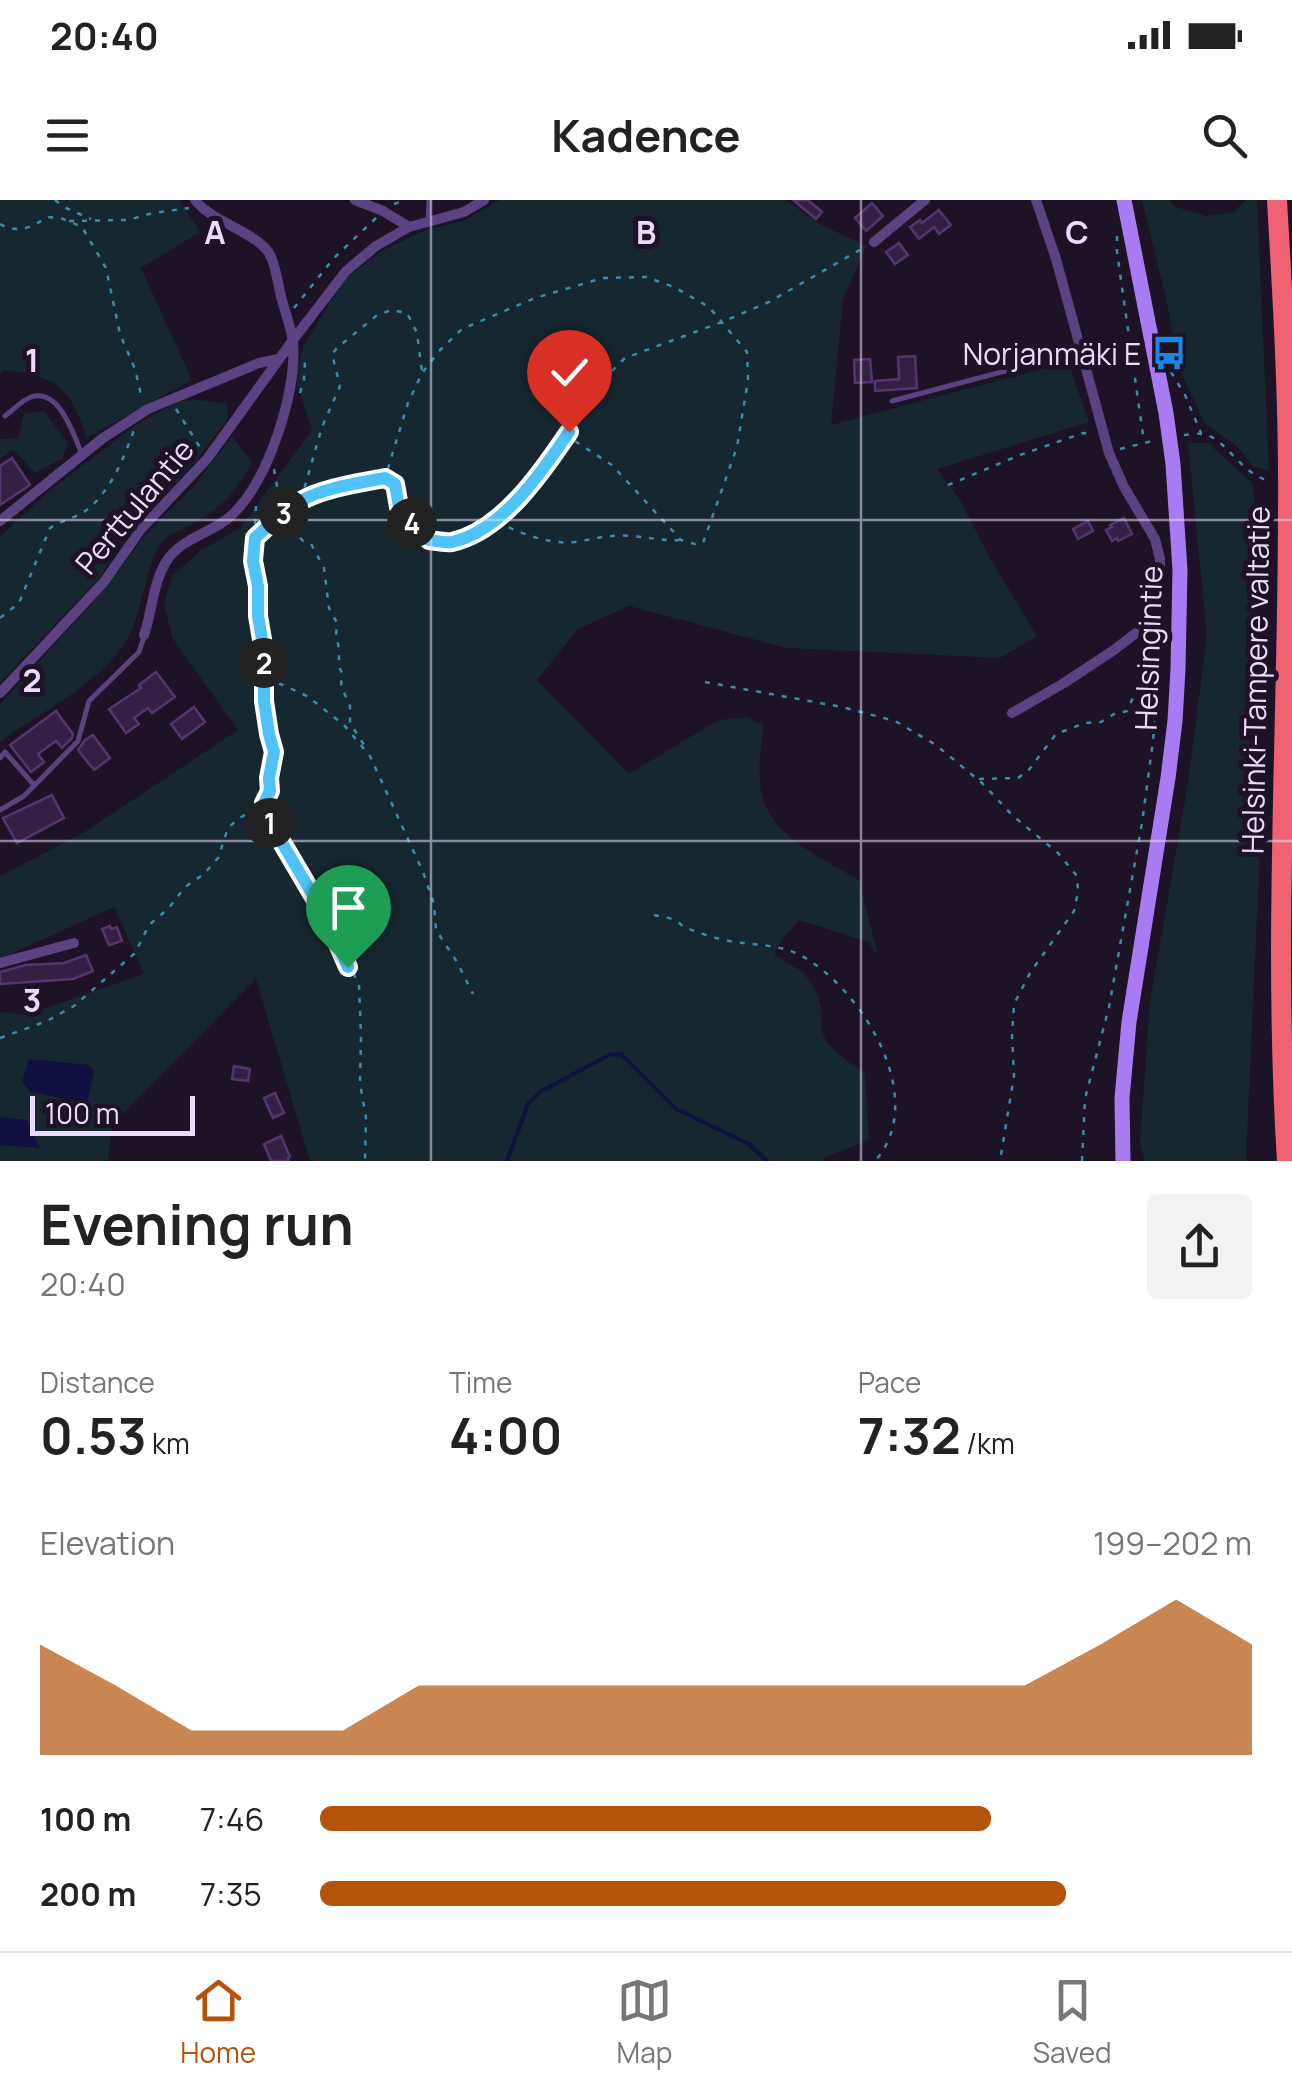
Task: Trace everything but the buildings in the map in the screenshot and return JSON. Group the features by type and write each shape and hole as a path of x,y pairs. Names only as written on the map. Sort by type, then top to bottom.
{"highway":[{"name":"Helsinki-Tampere valtatie","path":"1277,200 1288,380 1288,754 1281,912 1282,1082 1287,1161"},
{"path":"1278,1161 1282,1082"}],"main road":[{"name":"Helsingintie","path":"1123,1161 1122,1098 1129,1022 1172,740 1180,625 1177,520 1166,413 1124,200"},
{"name":"Helsingintie","path":"1113,1161 1122,1098"}],"street":[{"path":"355,200 384,211 409,227"},
{"name":"Perttulantie","path":"0,694 104,582 141,529 207,459 346,271 376,246 409,227 464,212 484,200"},
{"path":"874,242 926,200"},
{"path":"1012,714 1064,684 1145,626 1156,602 1160,558 1155,538 1109,453 1036,200"},
{"path":"198,204 268,251 292,340"},
{"name":"Perttulantie","path":"144,636 166,561 180,546 232,516 249,496 270,459 290,380 292,340"},
{"path":"0,520 142,412 258,363 279,359"},
{"path":"0,963 74,943"}],"lane":[{"path":"428,222 429,200"},
{"path":"892,401 1081,351"},
{"path":"5,416 28,397 52,400 70,425 82,455"},
{"path":"0,810 24,796 78,741 90,701 139,652 144,636"},
{"path":"0,758 5,752 34,785"}],"path":[{"path":"55,200 93,220"},
{"path":"286,318 334,258 384,211 406,200"},
{"path":"0,224 18,230 46,217 68,221 128,220 198,204"},
{"path":"0,618 19,603 50,528 91,507 108,485 124,458 142,412 135,369 120,334 106,268 82,227 68,221"},
{"path":"1117,230 1144,442"},
{"path":"255,538 302,500 385,478 395,484 399,507 429,540 448,543 472,535 518,500 592,406 612,370 625,358 769,302 874,242"},
{"path":"385,478 408,403 422,373 440,350 462,329 535,298 603,278 646,276 709,307 747,352 748,380 737,447 703,543 630,536 554,542 526,536 494,520"},
{"path":"302,500 322,427 340,386 332,354 337,348 376,316 391,310 408,313 417,333 422,373"},
{"path":"1172,372 1200,434"},
{"path":"170,400 207,459"},
{"path":"948,484 1083,433 1104,435"},
{"path":"1184,435 1200,434 1217,440 1253,474 1277,481"},
{"path":"567,436 612,465 681,540"},
{"path":"1109,453 1158,440"},
{"path":"274,468 280,516 303,541 311,544 324,568 329,608 337,623 338,667 350,706 350,723 370,756 423,872 434,904 436,930 472,994"},
{"path":"0,1038 47,1021 74,1006 135,953 149,924 218,858 228,828 264,803 270,791 274,752 264,701 258,586 253,561 255,500 249,496"},
{"path":"1082,1161 1085,1099 1110,1007 1153,742 1159,670 1145,626"},
{"path":"978,779 1018,778 1056,734 1126,711 1138,689 1142,657 1149,641"},
{"path":"264,678 307,696 344,724 370,756"},
{"path":"705,682 895,721 936,745 978,779 1058,853 1077,876 1074,910 1014,1004 1014,1076 1000,1161"},
{"path":"264,803 271,824 327,919 359,986 365,1161"},
{"path":"654,915 725,940 800,955 840,986 864,1014 894,1080 890,1142 875,1161"}],"shaded area":[{"path":"0,200 180,200 200,232 141,268 192,380 86,438 75,407 59,388 21,372 4,370 0,374"},
{"path":"500,200 786,200 820,224 866,246 843,300 831,425 1068,362 1089,422 937,469 960,500 1037,636 1000,658 786,648 629,606 578,629 537,680 629,774 718,720 748,717 763,725 760,782 774,820 799,844 859,880 878,956 868,942 799,920 777,947 775,956 811,982 819,999 826,1040 865,1074 869,1140 823,1161 310,1161 256,979 113,1124 108,1161 0,1161 0,1012 25,1015 144,974 114,907 0,959 0,876 83,833 238,730 173,639 164,605 172,576 200,551 240,528 312,430 295,378 304,344 345,279 385,249 426,230 463,221"},
{"path":"1142,200 1170,200 1173,206 1206,216 1233,212 1246,200 1257,200 1269,471 1253,466 1237,446 1205,424 1179,368"},
{"path":"180,401 227,404 228,418 197,460 129,533 99,578 0,683 0,537 48,492 137,424"},
{"path":"44,411 68,443 62,459 35,473 13,449 0,459 0,439 18,438 24,414"},
{"path":"232,436 252,463 218,507 162,542 152,560 134,626 118,653 88,682 0,742 0,704 107,587 144,536 195,485"},
{"path":"1188,443 1208,443 1252,483 1261,538 1262,803 1246,1161 1145,1161 1140,1142 1150,1001 1188,783 1207,635"},
{"path":"29,1059 89,1065 94,1071 87,1103 31,1092 22,1082"},
{"path":"0,1117 27,1120 40,1148 0,1145"}],"waterway":[{"path":"507,1161 528,1104 540,1092 609,1055 621,1054 676,1109 749,1144 767,1161"}],"place":[{"name":"Norjanmäki E","path":"1169,353"}],"route":[{"path":"348,967 327,919 271,824 264,803 270,791 274,752 264,701 264,651 253,561 255,538 302,500 385,478 395,484 399,507 429,540 448,543 472,535 518,500 569,432"}]}
